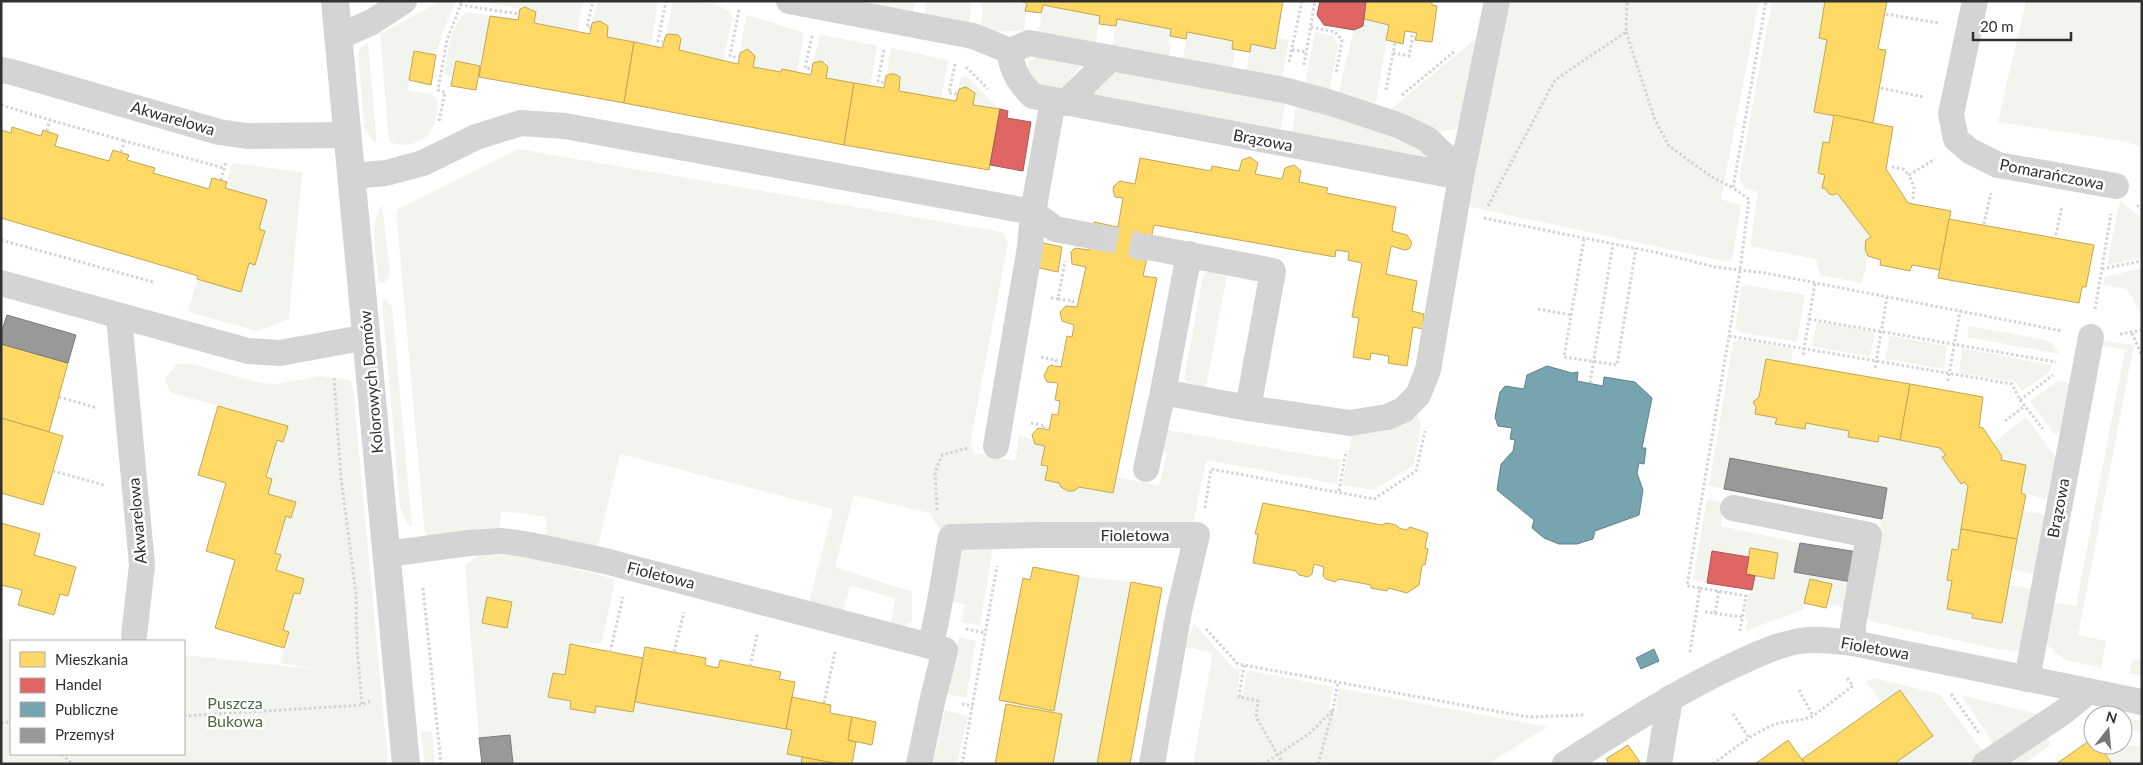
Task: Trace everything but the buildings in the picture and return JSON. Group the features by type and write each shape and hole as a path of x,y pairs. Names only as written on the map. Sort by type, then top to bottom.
{"street":[{"name":"Kolorowych Domów","path":"335,1 406,764"},
{"path":"338,37 372,22 404,1"},
{"path":"789,1 973,36 1010,51 1029,43 1284,90 1381,116 1427,140 1447,158 1461,177"},
{"path":"1163,392 1248,408 1350,423 1394,414 1414,399 1421,390 1428,370 1454,214 1497,1"},
{"name":"Pomarańczowa","path":"1975,1 1951,114 1956,139 1970,151 1998,165 2116,186"},
{"name":"Brązowa","path":"1010,51 1013,69 1023,87 1033,96 1461,177"},
{"path":"984,447 1030,246 1033,212 1059,102 1110,58"},
{"name":"Akwarelowa","path":"1,70 219,132 247,136 348,135"},
{"path":"352,176 386,173 423,163 476,137 521,122 565,126 1033,212 1055,229 1092,236"},
{"path":"1148,246 1273,271 1248,408"},
{"path":"1146,469 1163,392 1189,254"},
{"path":"1,283 248,351 280,353 367,337"},
{"name":"Akwarelowa","path":"120,317 142,566 134,636"},
{"name":"Brązowa","path":"2027,679 2072,377 2092,326"},
{"path":"1733,508 1869,535 1853,626 1853,643"},
{"name":"Fioletowa","path":"387,554 469,543 503,541 562,551 930,646 951,538 1197,535 1179,611 1152,764"},
{"name":"Fioletowa","path":"1565,764 1641,714 1703,680 1777,646 1800,641 1821,639 1853,643 2142,702"},
{"path":"920,764 945,650 930,646"},
{"path":"1990,760 2062,713 2089,691"},
{"path":"1659,764 1670,698"}],"path":[{"path":"591,28 587,27 593,1"},
{"path":"664,42 658,41 666,1"},
{"path":"1294,41 1302,1"},
{"path":"1308,44 1315,1"},
{"path":"1627,1 1626,32 1655,120 1669,146 1712,177 1749,199 1740,270 1688,586 1746,596 1741,625"},
{"path":"1733,188 1766,1"},
{"path":"437,128 445,92 438,90 446,40 461,3 519,14"},
{"path":"739,10 730,56 739,58"},
{"path":"1886,14 1936,22"},
{"path":"1311,27 1336,32 1342,40 1331,103"},
{"path":"1393,53 1409,56 1412,32"},
{"path":"1496,192 1555,80 1626,32"},
{"path":"811,39 805,68 812,69"},
{"path":"1381,116 1395,42"},
{"path":"885,44 878,81 885,83"},
{"path":"1292,50 1306,52"},
{"path":"1381,116 1456,50"},
{"path":"956,58 949,93 957,94"},
{"path":"963,65 991,92"},
{"path":"1881,88 1920,96"},
{"path":"1,105 224,168"},
{"path":"47,131 50,120"},
{"path":"121,152 125,141"},
{"path":"221,180 228,158"},
{"path":"1909,175 1930,162"},
{"path":"1892,166 1903,169 1909,175 1914,187 1913,199"},
{"path":"1454,214 1960,311 2092,326 2116,186"},
{"path":"1984,224 1992,192"},
{"path":"2056,235 2062,206"},
{"path":"1584,239 1564,357 1617,365 1636,248"},
{"path":"1,240 153,282"},
{"path":"1590,383 1613,244"},
{"path":"2102,269 2142,261"},
{"path":"1802,355 1815,283"},
{"path":"1875,368 1887,297"},
{"path":"1058,299 1073,301 1072,306"},
{"path":"1538,309 1572,315"},
{"path":"1948,381 1960,311"},
{"path":"1809,319 2056,360 2072,377"},
{"path":"2132,332 2142,356"},
{"path":"1729,336 2012,384 2020,400 2053,375 2072,377"},
{"path":"334,378 341,478 356,594 357,647 362,705"},
{"path":"59,398 102,409"},
{"path":"2005,421 2025,406"},
{"path":"1206,502 1211,469 1339,491 1374,499 1416,471 1427,423"},
{"path":"938,519 934,472 942,456 961,449 984,447"},
{"path":"1339,491 1345,458"},
{"path":"53,471 108,486"},
{"path":"962,764 1002,536"},
{"path":"610,652 630,568"},
{"path":"422,583 441,764"},
{"path":"674,652 684,610 700,614 706,587"},
{"path":"1700,588 1690,656 1703,680"},
{"path":"1715,613 1719,592"},
{"path":"1179,611 1195,616 1238,664 1528,717 1588,714"},
{"path":"1705,612 1742,617"},
{"path":"824,703 842,622"},
{"path":"966,629 986,633"},
{"path":"1244,665 1239,697 1258,701 1256,717 1284,764"},
{"path":"1713,764 1749,738 1773,725 1806,720 1813,716 1853,686 1848,678"},
{"path":"1318,764 1333,710 1338,682"},
{"path":"185,716 362,705 400,686"},
{"path":"1946,687 1990,760"},
{"path":"1799,690 1813,716"},
{"path":"960,703 973,706"},
{"path":"1263,764 1309,734 1333,710"},
{"path":"1733,714 1749,738"},
{"path":"63,755 72,764"}],"green space":[{"path":"441,1 456,1 436,55 414,51 407,90 430,94 437,98 434,126 426,137 416,143 405,145 394,143 389,141 380,34"},
{"path":"488,1 583,1 577,31 534,23 535,12 528,7 520,9 488,3"},
{"path":"598,1 658,1 651,45 607,37 608,26 600,21 592,23"},
{"path":"673,1 706,3 723,8 729,12 733,18 723,61 679,50 678,35 666,35"},
{"path":"848,1 916,1 911,17"},
{"path":"926,1 970,1 971,11 968,29 924,19"},
{"path":"981,1 1027,3 1024,30 992,32 980,29 983,14"},
{"path":"1508,1 1759,1 1721,199 1741,205 1732,259 1728,262 1467,206"},
{"path":"1772,1 1825,1 1819,38 1827,40 1834,115 1829,143 1823,142 1818,173 1825,175 1822,188 1826,189 1829,194 1834,195 1837,193 1871,237 1866,240 1865,249 1868,256 1862,283 1820,275 1816,259 1750,246 1758,192 1745,189 1739,178"},
{"path":"2026,1 2142,1 2142,147 2124,141 1998,122"},
{"path":"1043,5 1100,16 1096,43 1038,33"},
{"path":"468,12 490,16 481,66 456,62 453,77 444,75 448,50 454,31 462,16"},
{"path":"748,15 804,33 797,72 782,69 781,72 753,67 755,56 748,49 740,53 746,17"},
{"path":"1117,19 1171,29 1168,43 1171,44 1169,56 1112,46"},
{"path":"1364,19 1389,25 1376,103 1371,107 1341,97 1339,90 1354,30"},
{"path":"1187,32 1233,41 1232,49 1235,53 1232,68 1183,58"},
{"path":"1315,32 1333,36 1338,44 1330,88 1326,91 1308,84 1306,79"},
{"path":"820,35 876,45 870,86 826,78 828,67 821,61 813,63"},
{"path":"1479,36 1460,122 1456,129 1439,132 1393,115 1391,109"},
{"path":"1277,38 1289,40 1282,78 1246,71 1251,44"},
{"path":"368,43 376,144 366,131 364,124 358,53 362,46"},
{"path":"893,48 947,60 941,99 899,91 900,77 895,74 886,76 890,51"},
{"path":"1036,57 1081,66 1059,92 1036,85 1032,81 1028,71 1028,63"},
{"path":"1119,69 1286,101 1280,130 1093,98 1092,92 1107,76"},
{"path":"965,75 1000,109 973,105 975,93 968,88 959,89 960,79"},
{"path":"1296,104 1402,141 1429,154 1427,157 1292,134"},
{"path":"518,149 1001,232 1005,235 1008,243 970,444 975,453 1015,461 1019,436 1032,439 1035,444 1045,446 1042,465 1048,466 1045,480 1059,483 1066,491 1072,491 1079,487 1113,493 1117,477 1159,486 1167,453 1164,450 1168,430 1341,460 1337,484 1206,460 1193,525 939,528 929,513 854,495 835,567 912,592 912,620 904,626 890,624 896,599 850,585 843,611 809,603 833,509 620,454 597,549 545,538 547,517 501,511 499,533 441,538 425,535 396,210"},
{"path":"232,163 302,172 289,319 258,331 188,312 197,279 241,291 249,263 255,265 265,231 259,229 267,200 225,188"},
{"path":"2120,200 2142,219 2142,258 2107,265"},
{"path":"382,205 390,272 389,278 384,283 379,282 374,242 375,221"},
{"path":"2142,268 2142,314 2127,289 2103,285 2105,277"},
{"path":"1208,271 1227,275 1206,387 1188,383 1184,379 1203,276"},
{"path":"1746,285 1805,295 1797,342 1740,332 1735,328 1741,288"},
{"path":"386,300 392,307 412,527 407,523 400,507 382,301"},
{"path":"1817,322 1875,332 1870,357 1812,346"},
{"path":"1969,326 2046,340 2060,354 1967,337"},
{"path":"1890,336 1947,346 1944,369 1885,359"},
{"path":"1739,340 1793,349 1791,363 1766,359 1755,414 1777,418 1776,424 1805,429 1806,423 1849,431 1848,437 1878,442 1879,436 1940,448 1946,455 1943,458 1961,484 1964,482 1968,486 1958,550 1952,549 1947,579 1952,581 1973,614 1973,618 2002,623 2008,584 2035,590 2020,651 2002,650 1870,621 1866,612 1867,602 1887,488 1730,458 1724,489 1709,485 1733,343"},
{"path":"2106,341 2134,345 2078,635 2106,641 2101,668 2065,660 2044,642 2051,602 2076,606 2125,350 2102,345"},
{"path":"1962,348 2051,365 2050,372 2022,391 2016,382 1959,373"},
{"name":"Puszcza Bukowa","path":"177,364 192,364 260,383 275,384 320,376 350,380 353,388 388,764 1,764 1,639 14,640 10,640 10,755 185,755 185,655 325,670 280,663 289,632 283,630 294,593 300,594 304,579 276,570 280,555 275,553 286,516 291,517 296,502 268,494 267,485 269,467 274,450 287,426 170,392 165,379"},
{"path":"2058,381 2072,384 2062,430 2054,434 2030,401"},
{"path":"1417,414 1421,426 1414,465 1374,490 1342,485 1352,435"},
{"path":"2026,417 2058,460 2051,500 2021,493 2026,465 2001,460 2002,456 1993,443"},
{"path":"1707,499 1724,503 1721,526 1800,543 1795,572 1852,582 1848,608 1826,604 1831,584 1810,579 1803,610 1745,631 1748,620 1745,619 1748,596 1752,590 1755,576 1774,579 1778,553 1751,548 1749,557 1712,551 1707,583 1693,580"},
{"path":"2023,511 2048,515 2037,575 2011,569"},
{"path":"993,548 980,625 961,622 965,604 948,601 953,558 963,549"},
{"path":"480,555 524,556 615,579 602,643 570,644 565,675 553,673 548,697 571,701 570,709 594,713 596,706 633,712 635,702 792,730 787,754 802,757 801,764 513,764 510,735 479,738 465,565"},
{"path":"1079,576 1131,582 1097,764 1053,764 1062,715 1054,711"},
{"path":"1194,623 1233,668 1240,669 1237,693 1243,694 1247,670 1333,687 1329,709 1336,711 1339,688 1547,727 1488,764 1193,764 1213,652 1185,647"},
{"path":"959,637 976,641 966,698 947,694"},
{"path":"2132,660 2142,660 2142,676 2130,673"},
{"path":"1874,678 1939,694 1985,754 1971,764 1894,764 1933,736 1901,690 1882,703 1866,682"},
{"path":"1961,695 2042,715 1996,748"},
{"path":"945,710 968,716 957,764 933,764"},
{"path":"2133,720 2142,721 2142,732 2133,730"},
{"path":"432,731 435,764 425,764 421,732"},
{"path":"2046,737 2051,744 2024,764 2010,764"},
{"path":"2133,746 2142,747 2142,764 2112,764 2106,755 2133,755"}],"tunnel":[{"path":"1092,236 1134,244 1141,248 1148,247"}]}
